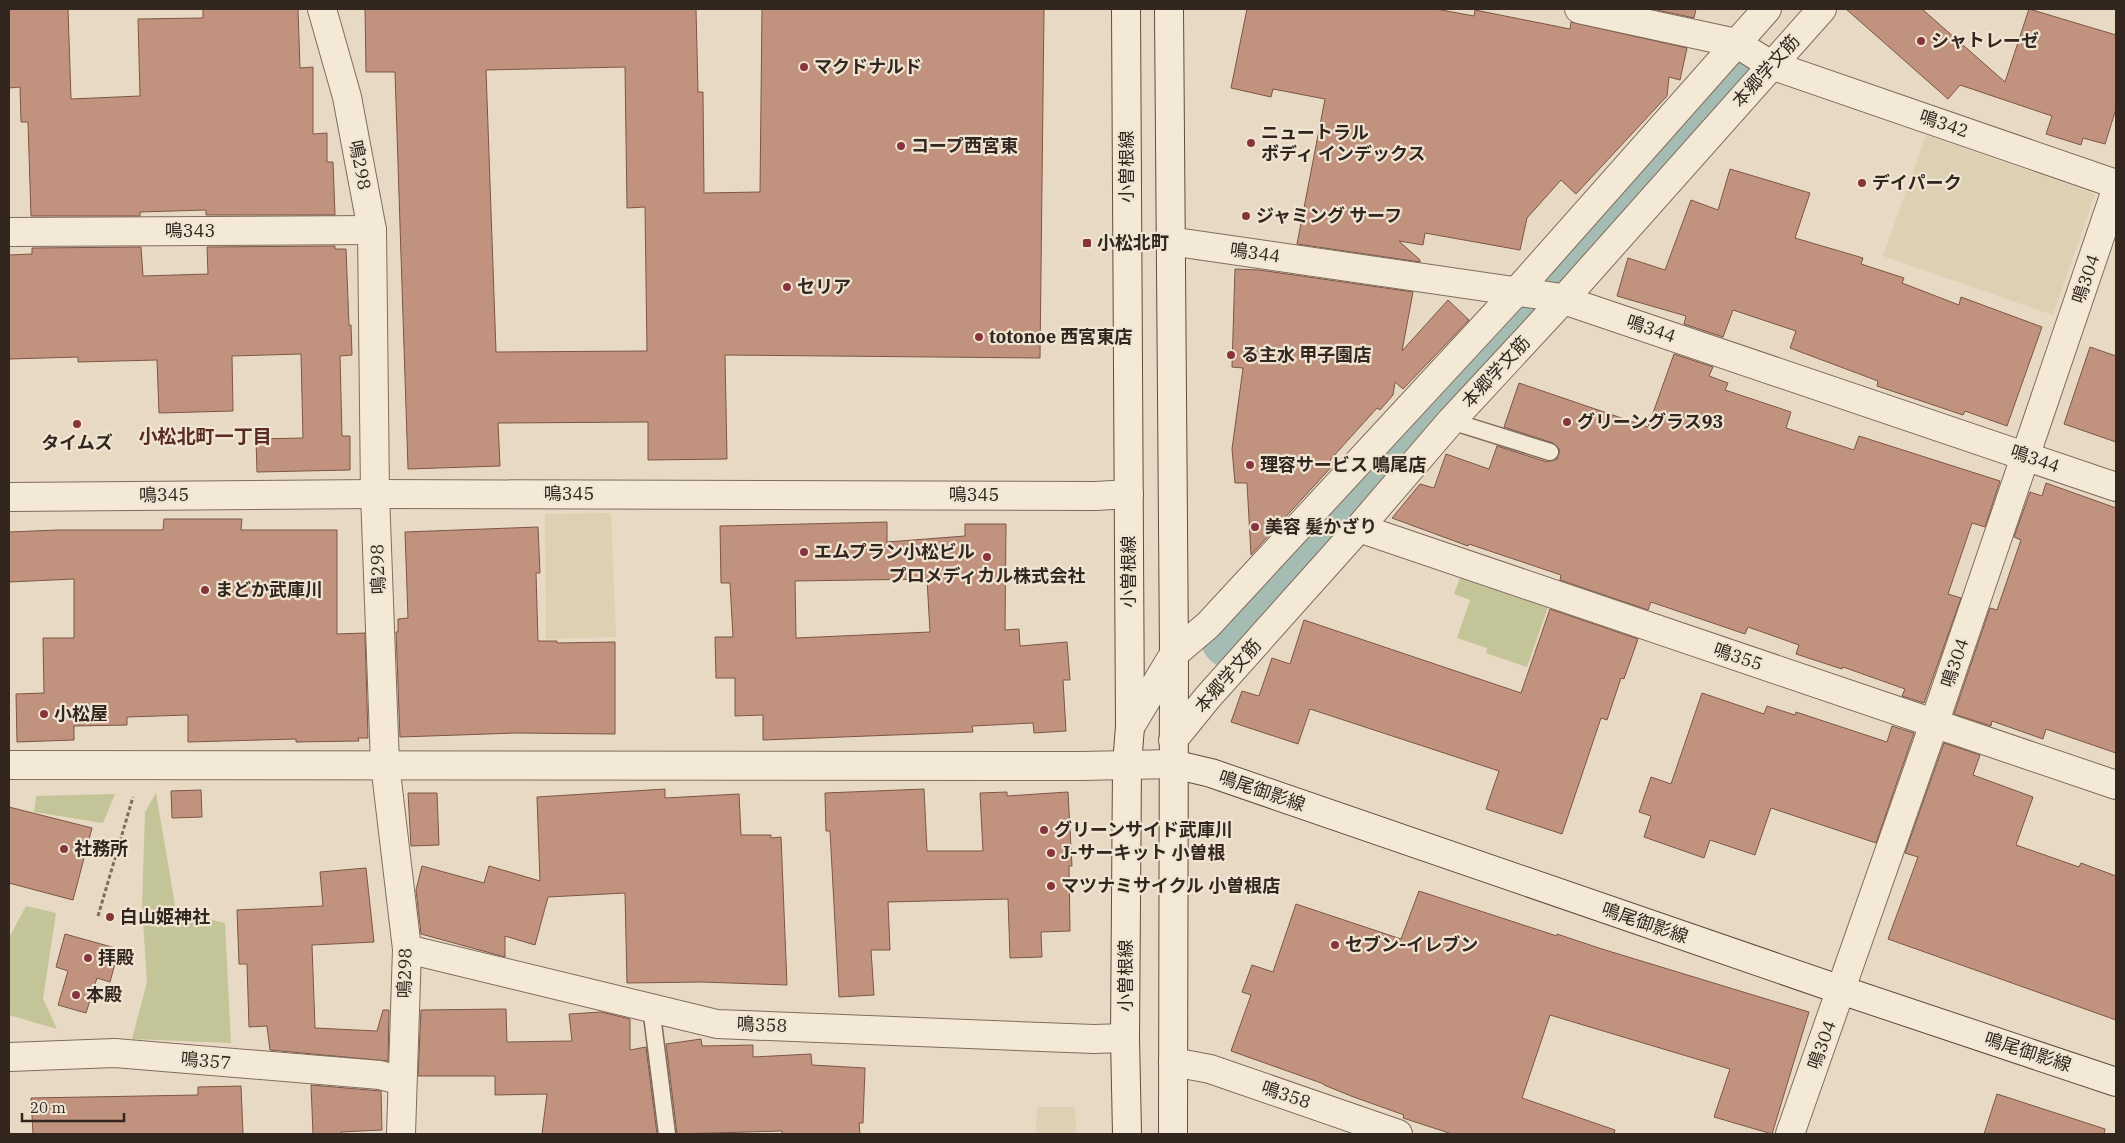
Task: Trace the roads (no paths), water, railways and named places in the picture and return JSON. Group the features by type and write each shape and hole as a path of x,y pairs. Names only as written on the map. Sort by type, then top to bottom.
{"street":[{"name":"鳴298","path":"322,9 347,97 372,230 375,494 385,764 406,949 400,1134"},
{"name":"小曽根線","path":"1126,9 1130,727 1127,764 1125,1038 1128,1134"},
{"path":"1169,9 1169,241 1174,654 1173,1134"},
{"path":"1579,9 1736,43"},
{"name":"本郷学文筋","path":"1173,752 1208,698 1360,528 1451,421 1542,295 1736,43 1767,9"},
{"name":"本郷学文筋","path":"1130,727 1174,654 1208,625 1542,295 1771,65 1822,9"},
{"name":"鳴342","path":"1736,43 1771,65 2116,184"},
{"name":"鳴304","path":"1790,1134 1934,724 2116,190"},
{"name":"鳴343","path":"9,232 372,230"},
{"name":"鳴344","path":"1169,241 1542,295 2116,487"},
{"name":"鳴345","path":"9,497 375,494 1047,496 1129,494"},
{"name":"鳴355","path":"1360,528 2116,785"},
{"name":"鳴尾御影線","path":"9,765 1072,766 1127,764 1173,752 1211,773 1841,990 2116,1082"},
{"name":"鳴358","path":"406,949 717,1024 1075,1038 1125,1038"},
{"name":"鳴357","path":"9,1057 115,1053 380,1075 402,1081"},
{"name":"鳴358","path":"1173,1062 1210,1069 1398,1134"}],"lane":[{"path":"1451,421 1550,452"},
{"path":"651,1007 667,1134"}],"waterway":[{"path":"1231,638 1732,81"}],"place":[{"name":"シャトレーゼ","path":"1921,41"},
{"name":"マクドナルド","path":"804,67"},
{"name":"ニュートラル ボディ インデックス","path":"1251,143"},
{"name":"コープ西宮東","path":"901,146"},
{"name":"デイパーク","path":"1862,183"},
{"name":"ジャミング サーフ","path":"1246,216"},
{"name":"小松北町","path":"1087,243"},
{"name":"セリア","path":"787,287"},
{"name":"totonoe 西宮東店","path":"979,337"},
{"name":"る主水 甲子園店","path":"1231,355"},
{"name":"グリーングラス93","path":"1567,422"},
{"name":"タイムズ","path":"77,424"},
{"name":"理容サービス 鳴尾店","path":"1250,465"},
{"name":"美容 髪かざり","path":"1255,527"},
{"name":"エムプラン小松ビル","path":"804,552"},
{"name":"プロメディカル株式会社","path":"987,557"},
{"name":"まどか武庫川","path":"205,590"},
{"name":"小松屋","path":"44,714"},
{"name":"グリーンサイド武庫川","path":"1044,830"},
{"name":"社務所","path":"64,849"},
{"name":"J-サーキット 小曽根","path":"1051,853"},
{"name":"マツナミサイクル 小曽根店","path":"1051,886"},
{"name":"白山姫神社","path":"110,917"},
{"name":"セブン-イレブン","path":"1335,945"},
{"name":"拝殿","path":"88,958"},
{"name":"本殿","path":"76,995"}],"district":[{"name":"小松北町一丁目","path":"205,436"}]}
